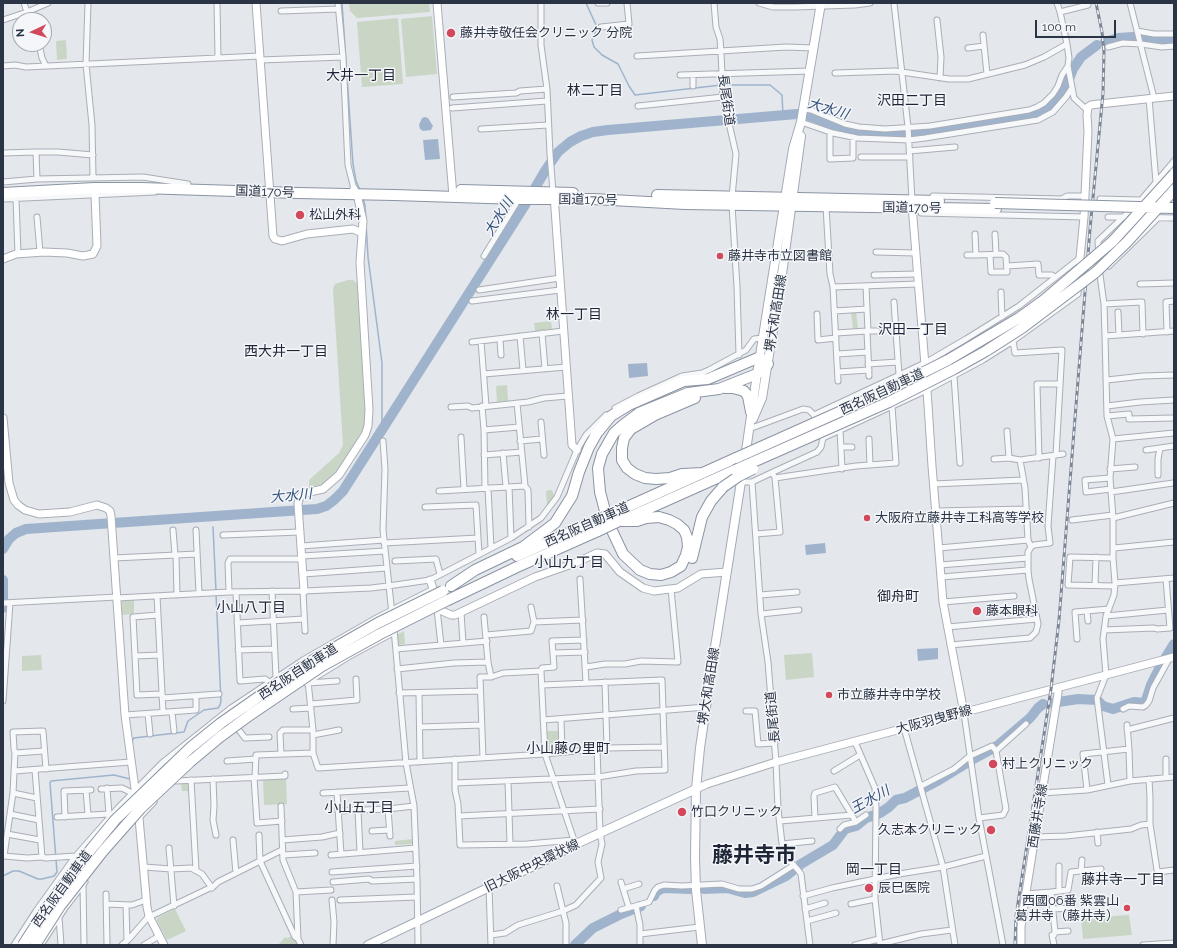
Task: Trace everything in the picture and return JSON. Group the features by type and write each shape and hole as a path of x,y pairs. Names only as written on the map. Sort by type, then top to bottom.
{"highway":[{"name":"西名阪自動車道","path":"617,517 703,473 910,379 984,340 1019,318 1050,295 1113,241 1174,174"},
{"name":"国道170号","path":"3,193 27,188 93,183 188,184 269,189"},
{"name":"国道170号","path":"3,187 141,188 176,190 269,189 732,201 1174,208"},
{"name":"西名阪自動車道","path":"23,945 52,900 101,837 120,816 190,748 227,719 313,660 378,623 444,592 617,517 819,436 947,373 986,351 1022,328 1096,272 1127,242 1174,190"},
{"name":"国道170号","path":"789,202 826,207 912,204"},
{"name":"国道170号","path":"995,206 1174,213"},
{"path":"703,473 682,474 670,478 656,479 645,478 635,474 627,468 622,460 624,438 631,429 655,415 691,399 757,374 764,360"},
{"path":"444,592 475,570 523,547 555,523 572,496 589,446 597,433 611,416 636,402 684,381 708,379 764,360"},
{"path":"697,380 646,404 621,419 611,429 598,451 594,474 595,489 604,523 615,550 623,563 635,572 653,580 672,578 684,571 694,555 702,516 711,501 724,487 739,476 819,436"},
{"path":"617,517 637,521 646,518 659,517 677,524 684,530 687,537 688,547 681,566 671,572 661,575 650,574 640,570 623,554 608,522 600,492 598,468 602,454 614,433 639,413 688,393 733,388 744,391 748,396 751,412"},
{"name":"西名阪自動車道","path":"35,945 60,906 103,851 137,813 190,762 220,737 322,666 380,634 444,592 517,567 597,526"}],"main road":[{"name":"堺大和高田線","path":"764,360 789,202 794,149 802,122 821,4"},
{"name":"堺大和高田線","path":"749,430 762,398 764,360 763,338 789,202"},
{"name":"堺大和高田線","path":"702,945 699,927 694,858 696,789 706,707 742,482 757,374"},
{"name":"旧大阪中央環状線","path":"368,945 489,887 575,842 696,789"}],"street":[{"path":"24,3 27,12 48,3"},
{"path":"88,3 86,64 92,125 93,177"},
{"path":"217,3 218,58"},
{"path":"256,3 273,236 276,240 282,241 307,234 353,229 362,233"},
{"path":"437,3 453,193"},
{"path":"541,3 541,45 547,89 548,125 568,396 572,445 577,450"},
{"path":"598,3 607,3"},
{"path":"600,27 629,24 627,3"},
{"name":"長尾街道","path":"714,3 716,27 720,39 723,97 736,154 732,201 739,355"},
{"path":"759,3 773,7 821,4 855,5 870,3"},
{"path":"894,3 909,139 912,204 943,602 964,713 979,818 1003,945"},
{"path":"1057,3 1067,44 1069,58 1068,68 1074,98 1087,110"},
{"path":"1130,3 1138,32 1152,98 1156,182"},
{"path":"1060,12 1088,5"},
{"path":"281,11 338,6 343,57 348,164 363,221 360,262 369,410 368,426 365,436 339,475 323,489 302,496 299,499 298,506 304,591 305,631"},
{"path":"937,20 941,57 940,78"},
{"path":"1138,32 1162,35 1174,34"},
{"path":"983,35 987,74"},
{"path":"1108,46 1123,43 1140,43 1162,47 1174,46"},
{"path":"835,73 894,71 940,78 968,79 1025,65 1044,57 1067,44"},
{"path":"968,48 984,46"},
{"path":"637,56 786,47 814,48"},
{"path":"41,52 46,66"},
{"path":"3,66 15,65 26,67 218,58 343,57"},
{"path":"803,110 811,110 845,124 859,127 908,128 930,126 1029,110 1037,107 1053,94 1062,75 1068,68"},
{"path":"680,75 810,71"},
{"path":"693,75 693,86"},
{"path":"802,122 853,138 871,140 909,139 1038,120 1052,112 1066,98 1071,87"},
{"path":"452,97 516,93 520,91 547,89"},
{"path":"819,436 840,430 954,376 1013,341 1078,294 1084,217 1088,132 1087,110 1091,105 1174,96"},
{"path":"638,106 723,97"},
{"path":"452,108 547,101"},
{"path":"481,129 548,125"},
{"path":"830,132 830,159 853,158 853,138"},
{"path":"861,157 910,154 955,147"},
{"path":"36,152 37,179"},
{"path":"3,153 58,152 93,155"},
{"path":"1108,785 1105,751 1097,701 1106,675 1103,646 1104,630 1106,616 1114,595 1115,584 1110,478 1113,439 1106,406 1106,336 1098,241 1141,200 1174,161"},
{"path":"3,182 37,179 143,177 188,184"},
{"path":"3,200 95,194 147,193 176,190"},
{"path":"3,259 18,254 40,252 56,252 83,256 93,254 97,246 95,194"},
{"path":"484,256 522,195"},
{"path":"912,204 1062,199 1067,196 1085,196"},
{"path":"16,199 18,254"},
{"path":"1100,199 1174,200"},
{"path":"912,204 1084,217"},
{"path":"826,207 830,274 833,287 838,381"},
{"path":"38,217 40,252"},
{"path":"1108,217 1174,218"},
{"path":"1100,275 1158,218"},
{"path":"975,234 976,255"},
{"path":"967,255 993,254 1003,254 1006,257 1007,272 991,272 993,254 994,234"},
{"path":"876,252 916,253"},
{"path":"814,415 925,363 1002,317 1080,258"},
{"path":"1007,266 1038,264 1039,275 1052,275 1055,278"},
{"path":"874,276 918,274"},
{"path":"479,290 560,278"},
{"path":"1140,284 1174,283"},
{"path":"833,287 918,284"},
{"path":"838,372 869,373 866,286"},
{"path":"472,301 560,290"},
{"path":"1001,292 1002,317"},
{"path":"1167,332 1166,302 1174,301"},
{"path":"894,302 899,375"},
{"path":"1104,304 1142,302 1143,334"},
{"path":"834,311 867,309"},
{"path":"1118,312 1119,335"},
{"path":"817,314 818,340 868,331 877,331"},
{"path":"472,342 563,331"},
{"path":"1106,336 1174,331"},
{"path":"542,333 545,368"},
{"path":"520,336 523,370"},
{"path":"3,701 7,603 199,593 304,591 388,586 430,580 511,538 541,518 558,497 577,450 586,436 612,410 623,403 682,376 702,373 709,370 739,355 746,350 754,339 763,338"},
{"path":"500,339 502,355"},
{"path":"481,341 484,374 484,455 491,548"},
{"path":"950,644 1030,638 1036,632 1038,624 1028,570 1028,552 1034,545 1050,543 1048,526 1062,350 1015,353 1013,341"},
{"path":"837,354 868,352"},
{"path":"868,364 898,362"},
{"path":"484,374 566,367"},
{"path":"1107,380 1143,376 1174,375"},
{"path":"954,376 960,463"},
{"path":"1039,458 1038,384 1060,384"},
{"path":"451,407 468,406 472,408 568,396"},
{"path":"1106,406 1174,400"},
{"path":"516,402 525,486 528,490 529,526"},
{"path":"775,478 870,465 896,463 892,406"},
{"path":"742,482 752,482 817,452 821,447 814,415 809,410 802,409 749,430"},
{"path":"1107,416 1129,414 1129,419 1174,418"},
{"path":"3,418 9,484 14,500 18,505 25,510 39,514 70,512 97,505 110,511 112,518 125,715 133,779 133,792 139,818 146,900 149,916 164,945"},
{"path":"541,422 544,456"},
{"path":"484,430 519,427"},
{"path":"840,430 842,469"},
{"path":"1007,431 1009,458"},
{"path":"1113,439 1174,433"},
{"path":"461,437 464,489"},
{"path":"520,441 542,439"},
{"path":"869,439 870,465"},
{"path":"383,441 385,468 383,530 396,648 406,763 414,806 417,866 418,945"},
{"path":"1146,450 1174,446"},
{"path":"842,447 852,447"},
{"path":"1158,475 1160,448"},
{"path":"484,455 522,452"},
{"path":"504,453 511,538"},
{"path":"994,459 1009,458 1020,460 1063,454"},
{"path":"1020,460 1025,488 1028,540 1031,547"},
{"path":"1110,469 1135,467"},
{"path":"756,534 780,532 775,478 771,473"},
{"path":"1110,478 1085,480 1086,492 1111,491 1173,483"},
{"path":"933,484 1023,480"},
{"name":"長尾街道","path":"752,482 761,614 768,662 782,844 785,856 801,874 810,945"},
{"path":"440,490 525,486"},
{"path":"1072,520 1113,517 1174,502"},
{"path":"425,507 476,505 479,554"},
{"path":"936,511 1026,509"},
{"path":"174,530 178,594"},
{"path":"196,530 199,593"},
{"path":"223,535 300,532"},
{"path":"301,546 478,538"},
{"path":"939,548 1028,540"},
{"path":"1114,548 1174,542"},
{"path":"229,592 228,563 230,559 302,558 385,551"},
{"path":"439,609 442,612 455,615 535,577 601,553 608,557 620,572 643,588 654,591 678,588 701,574 728,572"},
{"path":"114,558 197,554"},
{"path":"1113,558 1070,557 1068,585 1095,586 1174,578"},
{"path":"1095,586 1096,557"},
{"path":"940,565 1028,558"},
{"path":"395,561 436,559 440,574"},
{"path":"303,574 387,568"},
{"path":"941,577 1028,570"},
{"path":"580,579 586,683"},
{"path":"1104,630 1172,628 1168,610 1166,579"},
{"path":"430,580 444,592"},
{"path":"586,667 605,664 625,664 641,660 678,662 671,589"},
{"path":"272,591 276,678"},
{"path":"236,592 240,680 265,679 269,682"},
{"path":"441,645 439,609 444,592"},
{"path":"14,945 40,904 76,856 110,815 162,763 231,708 269,682 338,639 391,610 444,592"},
{"path":"760,595 797,592"},
{"path":"158,596 163,712"},
{"path":"943,602 1014,596"},
{"path":"486,635 531,631 534,622 531,607"},
{"path":"41,945 83,884 116,842 176,781 216,746 238,729 350,656 439,609"},
{"path":"1077,640 1074,612 1109,609"},
{"path":"761,614 799,610"},
{"path":"1106,616 1168,610"},
{"path":"1087,611 1088,622"},
{"path":"461,612 463,643"},
{"path":"158,615 133,617 137,695 196,696 218,694"},
{"path":"484,617 488,662 491,676"},
{"path":"237,623 304,619"},
{"path":"947,627 1037,619"},
{"path":"534,622 583,620"},
{"path":"483,758 480,677 503,673 541,671 542,668 554,667 552,641 584,640"},
{"path":"396,648 487,641"},
{"path":"238,650 274,649"},
{"path":"553,653 585,652"},
{"path":"135,656 160,655"},
{"path":"1123,709 1129,706 1143,707 1146,705 1167,659"},
{"name":"大阪羽曳野線","path":"696,789 707,784 776,762 1167,659"},
{"path":"397,669 454,663 488,662"},
{"path":"455,760 455,784 459,816 460,845 575,842 545,754 541,671"},
{"path":"293,709 357,700 356,679"},
{"path":"455,784 598,777 636,771 665,770 662,680 542,685"},
{"path":"308,682 337,681"},
{"path":"308,682 313,732 313,753 318,768 545,754 607,748 664,747"},
{"path":"604,682 607,748"},
{"name":"西藤井寺線","path":"1021,945 1021,927 1025,894 1057,702 1058,688"},
{"path":"399,693 480,691"},
{"path":"419,693 420,762"},
{"path":"125,715 196,710 196,696"},
{"path":"543,720 706,707"},
{"path":"746,711 755,711 758,744 775,743"},
{"path":"172,712 174,731"},
{"path":"148,714 150,734"},
{"path":"1130,781 1127,727 1174,718"},
{"path":"561,719 562,752"},
{"path":"996,751 1026,724"},
{"path":"420,727 482,725"},
{"path":"904,728 943,867 955,945"},
{"path":"238,729 245,738 270,737"},
{"path":"281,754 280,733 282,730 313,732 340,730"},
{"path":"46,769 43,731 13,732 15,753 13,794 3,856 26,858 76,856"},
{"path":"855,742 875,788 875,898 880,942"},
{"path":"921,786 954,768 970,756 992,746 996,751 1006,809 1003,815 979,818"},
{"path":"491,935 505,933 518,925 563,912 576,905 601,878 598,862 602,844 600,832 597,749"},
{"path":"1087,790 1083,754 1129,749"},
{"path":"15,753 44,751"},
{"path":"282,821 257,823 255,778 256,755 313,753"},
{"path":"834,771 860,755"},
{"path":"1166,759 1166,777"},
{"path":"227,761 256,760"},
{"path":"14,771 131,762"},
{"path":"35,770 42,857"},
{"path":"176,781 255,778 285,776 285,774"},
{"path":"1042,793 1087,790 1130,781 1174,777"},
{"path":"213,779 213,820 216,835"},
{"path":"1149,779 1150,824 1157,870 1158,872 1174,870"},
{"path":"191,780 196,870"},
{"path":"508,781 510,844"},
{"path":"815,818 815,793 835,787 856,822"},
{"path":"107,788 110,815"},
{"path":"101,789 122,788 133,792"},
{"path":"323,793 410,788"},
{"path":"65,816 64,791 88,790 88,815"},
{"path":"337,792 341,854"},
{"path":"13,794 37,798"},
{"path":"281,806 283,860 296,892 298,939"},
{"path":"338,811 388,809 414,806"},
{"path":"388,809 390,836"},
{"path":"358,810 360,852"},
{"path":"459,816 600,810"},
{"path":"10,814 39,820"},
{"path":"56,817 110,815"},
{"path":"780,822 852,815"},
{"path":"840,829 844,825 856,822 866,815"},
{"path":"1035,837 1066,836 1131,829 1141,825 1150,824"},
{"path":"372,831 389,830"},
{"path":"1097,832 1098,843"},
{"path":"282,840 322,837 340,833"},
{"path":"7,834 40,840"},
{"path":"259,835 260,861 295,937 301,945"},
{"path":"233,840 236,873"},
{"path":"782,844 812,841"},
{"path":"169,848 174,906"},
{"path":"330,855 416,848"},
{"path":"126,943 149,916 212,888 218,882 260,861 283,853 315,853"},
{"path":"803,896 832,888 943,867 986,856"},
{"path":"1081,871 1082,860"},
{"path":"332,872 417,866"},
{"path":"1058,891 1059,866"},
{"path":"621,910 649,902 658,887 664,885 696,886 722,884 739,889 752,889 761,886 795,867"},
{"path":"144,868 191,868 202,874 212,888"},
{"path":"1025,894 1068,890 1071,872 1101,869"},
{"path":"333,882 369,879 372,881 417,879"},
{"path":"621,882 629,908"},
{"path":"83,884 84,945"},
{"path":"623,889 639,884"},
{"path":"557,886 566,923 566,945"},
{"path":"489,887 491,945"},
{"path":"296,892 331,890"},
{"path":"1051,892 1054,932 1054,935 1052,935 1054,945"},
{"path":"106,894 107,945"},
{"path":"340,900 417,897"},
{"path":"851,904 875,898"},
{"path":"106,904 132,905 146,900"},
{"path":"332,900 334,922 333,945"},
{"path":"805,909 825,904"},
{"path":"126,905 126,943"},
{"path":"636,906 640,926 640,945"},
{"path":"1052,909 1072,908"},
{"path":"807,921 836,913"},
{"path":"59,917 60,945"},
{"path":"640,934 699,927"},
{"path":"854,945 952,930"},
{"path":"1054,932 1068,931"},
{"path":"144,945 159,936"},
{"path":"1143,945 1174,943"}],"green space":[{"path":"349,3 429,3 430,12 357,18 350,11"},
{"path":"432,16 437,74 406,77 401,19"},
{"path":"398,18 403,84 362,87 357,22"},
{"path":"66,40 67,59 57,60 56,41"},
{"path":"353,280 358,284 366,419 364,428 339,470 326,483 309,488 309,480 339,453 343,445 333,289 335,284"},
{"path":"851,311 856,311 858,329 853,329"},
{"path":"551,321 552,329 535,331 534,323"},
{"path":"507,385 508,401 497,402 496,386"},
{"path":"552,490 554,496 547,506 546,491"},
{"path":"134,600 134,614 122,615 122,601"},
{"path":"404,631 405,644 397,645 397,635"},
{"path":"812,653 814,677 786,680 784,655"},
{"path":"41,655 42,670 22,671 22,656"},
{"path":"547,731 559,731 560,748 558,750 548,750"},
{"path":"286,778 287,804 264,805 263,779"},
{"path":"181,783 188,783 190,785 190,791 182,791"},
{"path":"413,839 412,844 395,845 395,841"},
{"path":"175,909 186,931 167,940 157,921 157,918"},
{"path":"1129,915 1132,935 1083,939 1081,918"},
{"path":"293,936 299,945 278,945 285,937 287,938"}],"water":[{"path":"422,118 428,118 433,126 431,130 423,131 420,129 419,125"},
{"path":"438,139 440,159 425,160 423,140"},
{"path":"647,363 648,376 629,378 628,364"},
{"path":"825,543 826,553 806,555 805,545"},
{"path":"938,648 938,659 918,661 917,649"}],"waterway":[{"path":"342,3 353,164 356,181 360,190"},
{"path":"586,3 596,25 596,31 592,40 594,47 602,55 618,64 635,95 721,85"},
{"name":"大水川","path":"1105,42 1118,38 1133,37 1156,41 1174,40"},
{"name":"大水川","path":"3,549 9,539 16,533 26,529 317,509 326,506 343,491 558,152 570,142 581,136 593,132 608,130 797,114 810,116 847,130 886,134 924,132 1029,116 1040,112 1058,99 1066,87 1073,69 1081,57 1097,45"},
{"path":"725,85 770,85 782,95 783,115"},
{"path":"363,199 366,219"},
{"path":"366,223 368,257 382,363 382,429"},
{"path":"213,527 216,591"},
{"path":"3,580 3,608"},
{"path":"132,741 134,738 184,732 188,721 204,710 218,708 220,705 216,594"},
{"name":"王水川","path":"1052,703 1078,699 1097,700 1103,706 1113,709 1134,702 1145,703 1151,685 1174,644"},
{"name":"王水川","path":"704,889 727,888 745,893 753,892 786,876 801,864 833,845 845,829 856,826 866,818 880,813 896,800 905,798 939,780 997,746 1030,718 1043,704"},
{"path":"3,876 13,871 19,871 38,879 42,879 54,876 57,872 51,781 114,775 130,779"},
{"name":"王水川","path":"654,896 656,892 663,888 690,889"},
{"name":"王水川","path":"575,945 593,928 641,906"}],"railway":[{"path":"1015,945 1016,916 1051,689 1059,620 1090,229 1103,93 1104,52 1102,32 1096,3"}],"place":[{"name":"藤井寺敬任会クリニック 分院","path":"451,33"},
{"name":"松山外科","path":"300,215"},
{"name":"藤井寺市立図書館","path":"720,256"},
{"name":"大阪府立藤井寺工科高等学校","path":"867,518"},
{"name":"藤本眼科","path":"977,611"},
{"name":"市立藤井寺中学校","path":"829,695"},
{"name":"村上クリニック","path":"993,764"},
{"name":"竹口クリニック","path":"682,812"},
{"name":"久志本クリニック","path":"991,830"},
{"name":"辰巳医院","path":"869,888"},
{"name":"西國06番 紫雲山 葛井寺（藤井寺）","path":"1127,908"}],"district":[{"name":"大井一丁目","path":"361,76"},
{"name":"林二丁目","path":"595,91"},
{"name":"沢田二丁目","path":"912,101"},
{"name":"林一丁目","path":"574,315"},
{"name":"沢田一丁目","path":"913,330"},
{"name":"西大井一丁目","path":"286,352"},
{"name":"小山九丁目","path":"569,563"},
{"name":"御舟町","path":"898,597"},
{"name":"小山八丁目","path":"251,608"},
{"name":"小山藤の里町","path":"568,749"},
{"name":"小山五丁目","path":"359,808"},
{"name":"藤井寺市","path":"754,856"},
{"name":"岡一丁目","path":"874,870"},
{"name":"藤井寺一丁目","path":"1123,880"}]}
